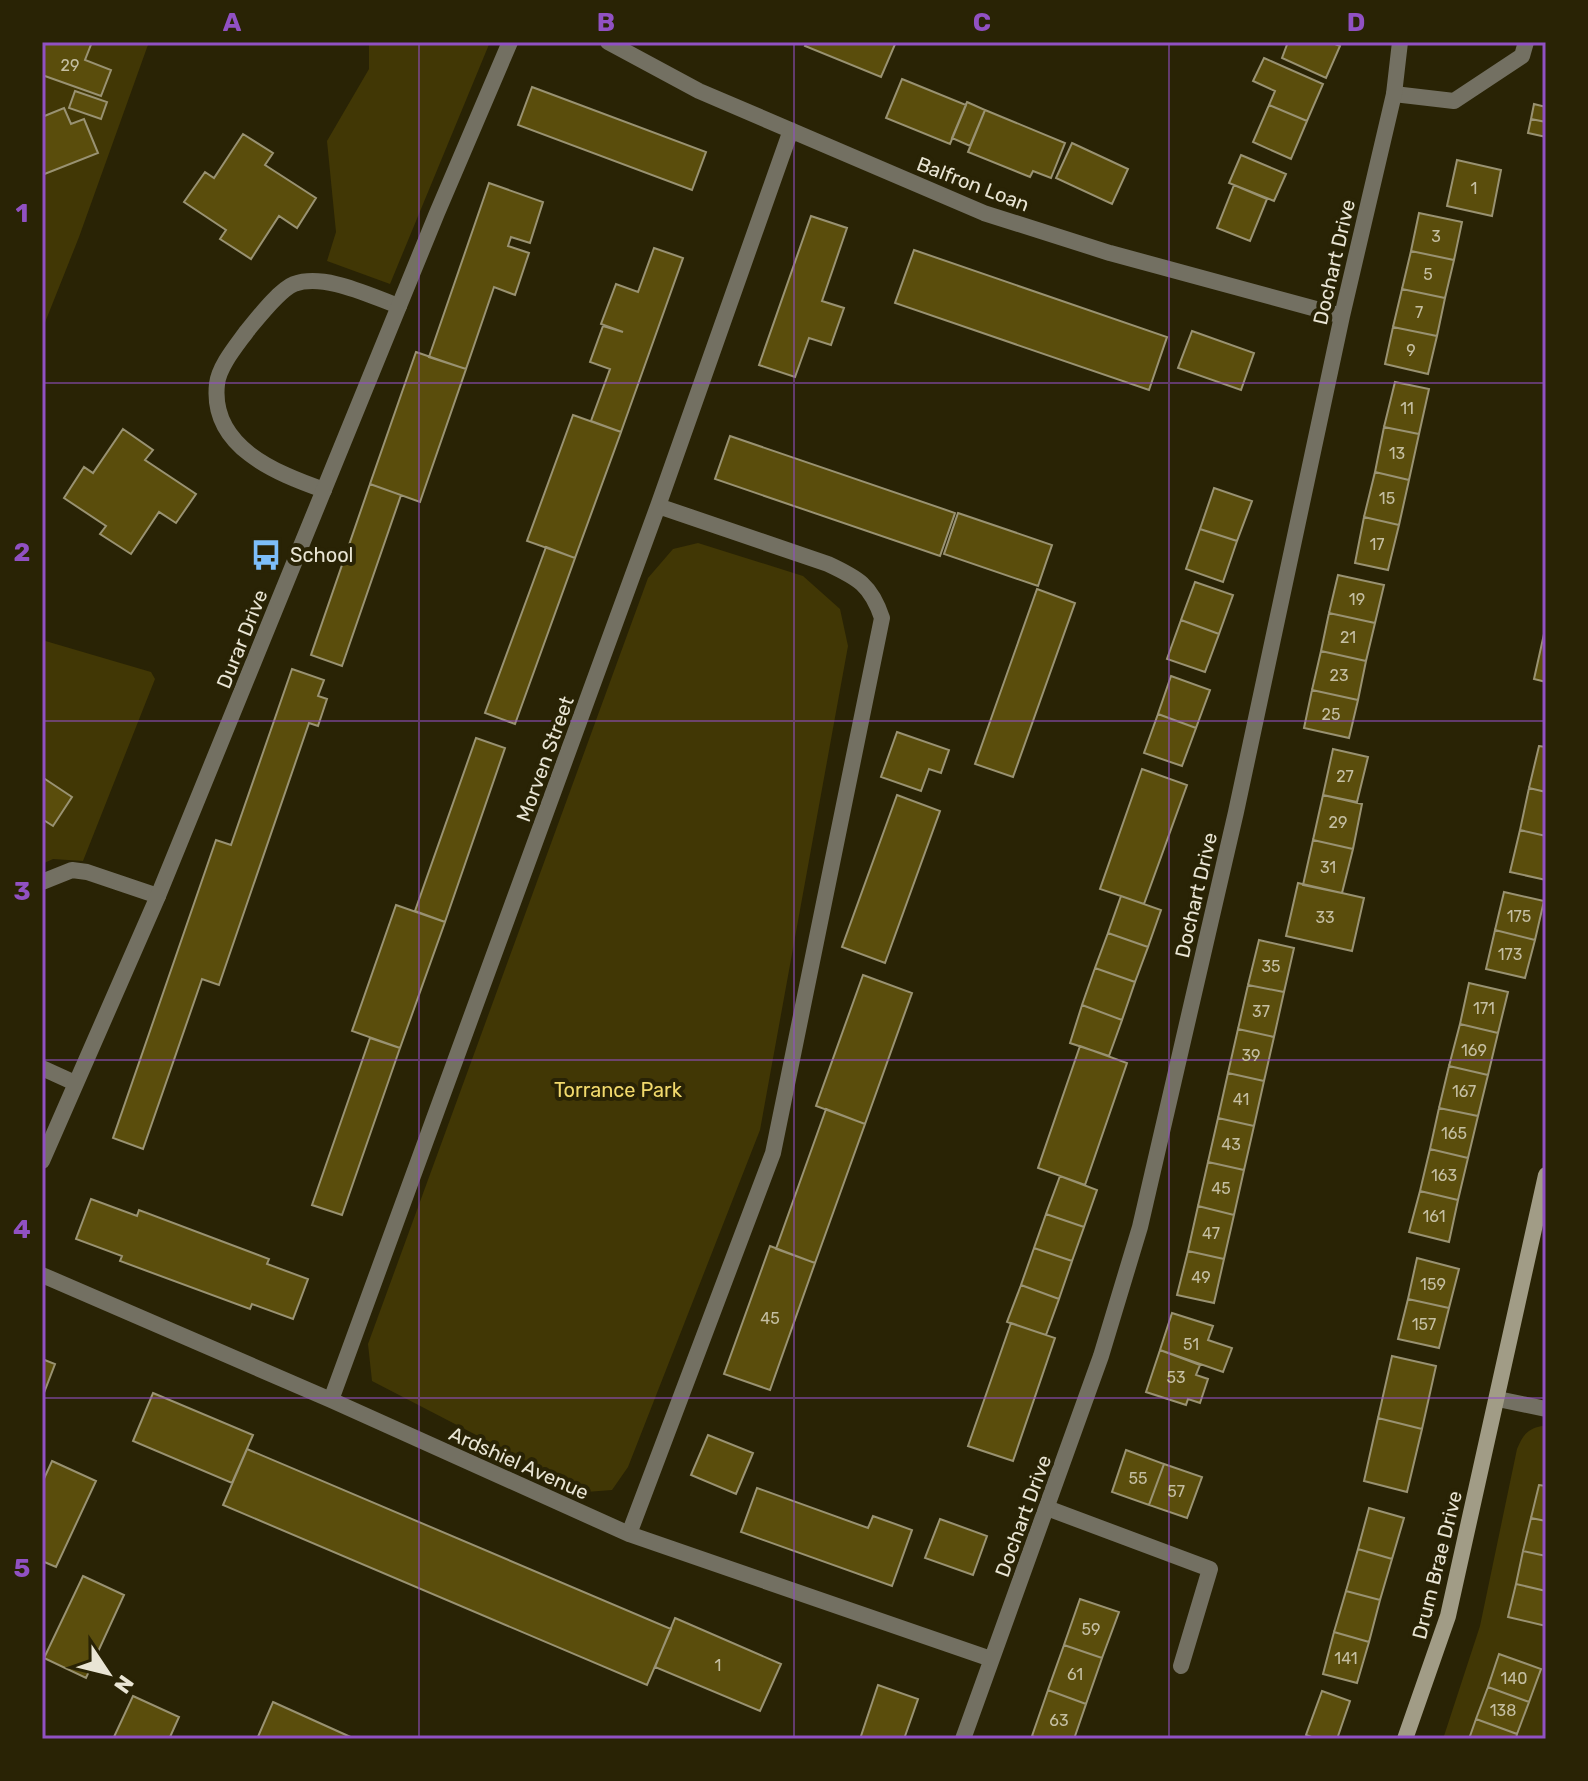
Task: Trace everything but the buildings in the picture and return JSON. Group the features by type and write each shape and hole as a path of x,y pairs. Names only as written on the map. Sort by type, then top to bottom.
{"street":[{"name":"Durar Drive","path":"42,1161 158,896 510,42"},
{"name":"Balfron Loan","path":"608,42 699,91 984,213 1110,253 1342,316"},
{"name":"Dochart Drive","path":"963,1739 1101,1356 1140,1227 1236,812 1342,316 1394,94 1400,42"},
{"path":"1394,94 1454,101 1522,56 1526,42"},
{"name":"Morven Street","path":"331,1400 658,506 791,130"},
{"path":"324,490 284,476 252,458 230,436 219,411 217,381 234,348 262,312 293,284 327,281 399,306"},
{"path":"629,1534 773,1153 882,618 874,595 855,576 658,506"},
{"path":"42,882 72,870 87,872 158,896"},
{"path":"42,1068 75,1083"},
{"name":"Drum Brae Drive","path":"1405,1739 1448,1616 1546,1175"},
{"name":"Ardshiel Avenue","path":"42,1275 629,1534 991,1659"},
{"path":"1498,1399 1546,1409"},
{"path":"1047,1508 1210,1569 1181,1666"}],"green space":[{"path":"42,42 149,42 42,330"},
{"path":"369,42 490,42 390,284 327,261 336,232 327,141 369,69"},
{"name":"Torrance Park","path":"698,543 803,576 840,609 848,646 760,1130 628,1467 612,1490 586,1492 372,1381 368,1344 648,578 673,549"},
{"path":"42,640 151,672 155,679 83,861 53,859 42,864"},
{"path":"1546,1427 1546,1739 1443,1739 1480,1626 1517,1449 1526,1433"}],"place":[{"name":"School","path":"266,555"}]}
